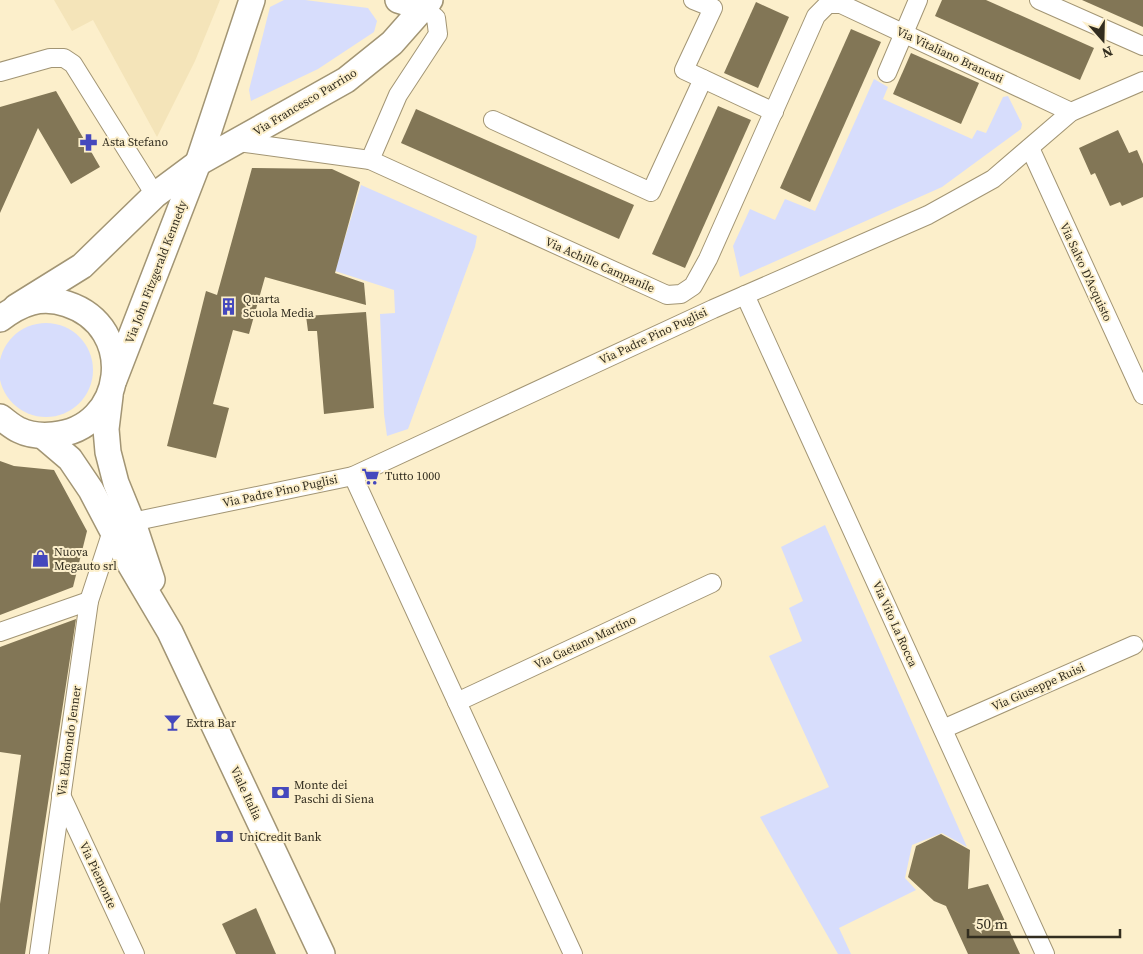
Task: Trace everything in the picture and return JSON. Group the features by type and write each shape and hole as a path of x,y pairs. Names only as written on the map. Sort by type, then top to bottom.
{"street":[{"name":"Via John Fitzgerald Kennedy","path":"112,387 198,163 252,0"},
{"path":"370,160 398,95 438,34 436,18 427,4 398,0"},
{"path":"693,0 713,8 684,70 774,112"},
{"path":"887,73 918,0"},
{"path":"1039,0 1143,46"},
{"name":"Via Francesco Parrino","path":"198,163 346,80 392,43 427,4"},
{"name":"Via Vitaliano Brancati","path":"828,4 841,4 1071,112"},
{"name":"Via Achille Campanile","path":"238,142 370,160 667,295 680,294 693,286 708,259 816,16 828,4"},
{"path":"0,72 50,58 64,58 73,64 155,195"},
{"path":"493,120 651,192 703,79"},
{"name":"Via Padre Pino Puglisi","path":"122,526 352,476 745,295 928,215 993,179 1071,112 1143,81"},
{"name":"Via Salvo D'Acquisto","path":"1030,148 1143,395"},
{"name":"Via John Fitzgerald Kennedy","path":"8,313 82,266 155,195 198,163"},
{"name":"Via Vito La Rocca","path":"745,295 1045,954"},
{"path":"0,417 19,430 43,436 64,434 83,426 99,412 112,387 115,359 109,338 96,320 79,308 58,301 36,301 8,313"},
{"name":"Viale Italia","path":"112,387 106,429 108,452 116,483 122,526"},
{"name":"Viale Italia","path":"43,436 70,459 91,490 122,526 322,954"},
{"path":"352,476 573,954"},
{"name":"Via Edmondo Jenner","path":"39,954 89,601 122,526"},
{"name":"Via Gaetano Martino","path":"457,702 712,583"},
{"path":"0,632 89,601"},
{"name":"Via Giuseppe Ruisi","path":"942,729 1134,645"},
{"name":"Via Piemonte","path":"61,795 135,954"}],"shaded area":[{"path":"54,0 220,0 195,61 157,137 93,20 72,31"},
{"path":"284,0 305,0 368,8 377,21 374,32 318,69 251,101 249,90 270,7"},
{"path":"874,79 888,87 883,99 972,139 977,130 986,133 1003,97 1008,96 1022,124 1021,129 942,187 740,277 733,246 750,209 775,220 785,199 815,211"},
{"path":"361,185 477,236 475,247 408,429 387,436 384,414 380,314 395,313 394,290 335,271"},
{"path":"46,323 64,327 79,337 89,352 93,370 89,388 79,403 64,413 46,417 28,413 13,403 3,388 -1,370 3,352 13,337 28,327"},
{"path":"825,525 967,847 942,833 912,845 905,878 916,890 839,928 851,954 838,954 760,817 829,787 769,656 802,641 789,608 803,601 781,547"}],"building":[{"path":"942,0 986,0 1094,48 1080,80 935,16"},
{"path":"1082,0 1143,0 1143,27"},
{"path":"756,2 789,17 758,88 724,73"},
{"path":"851,29 881,42 810,202 780,188"},
{"path":"911,53 979,83 961,124 893,94"},
{"path":"56,91 100,167 71,184 38,128 0,213 0,107"},
{"path":"718,106 751,120 685,268 652,254"},
{"path":"416,109 634,205 619,239 401,143"},
{"path":"1118,130 1129,153 1137,150 1143,164 1143,197 1122,206 1120,202 1110,206 1095,173 1091,175 1079,148"},
{"name":"Quarta Scuola Media","path":"252,168 332,169 360,182 335,273 364,283 366,305 265,277 249,334 233,330 213,404 229,408 216,458 167,446 206,291 217,295"},
{"path":"366,312 374,408 324,414 317,331 308,331 306,316"},
{"name":"Nuova Megauto srl","path":"0,461 14,466 54,470 87,531 73,587 0,615"},
{"path":"76,619 25,954 0,954 0,904 21,755 0,752 0,647"},
{"path":"941,834 970,850 968,889 988,884 1020,954 968,954 946,906 934,901 908,877 916,846"},
{"path":"256,908 276,954 236,954 222,924"}],"place":[{"name":"Asta Stefano","path":"88,142"},
{"name":"Quarta Scuola Media","path":"229,306"},
{"name":"Tutto 1000","path":"371,476"},
{"name":"Nuova Megauto srl","path":"40,559"},
{"name":"Extra Bar","path":"172,723"},
{"name":"Monte dei Paschi di Siena","path":"280,792"},
{"name":"UniCredit Bank","path":"225,837"}]}
